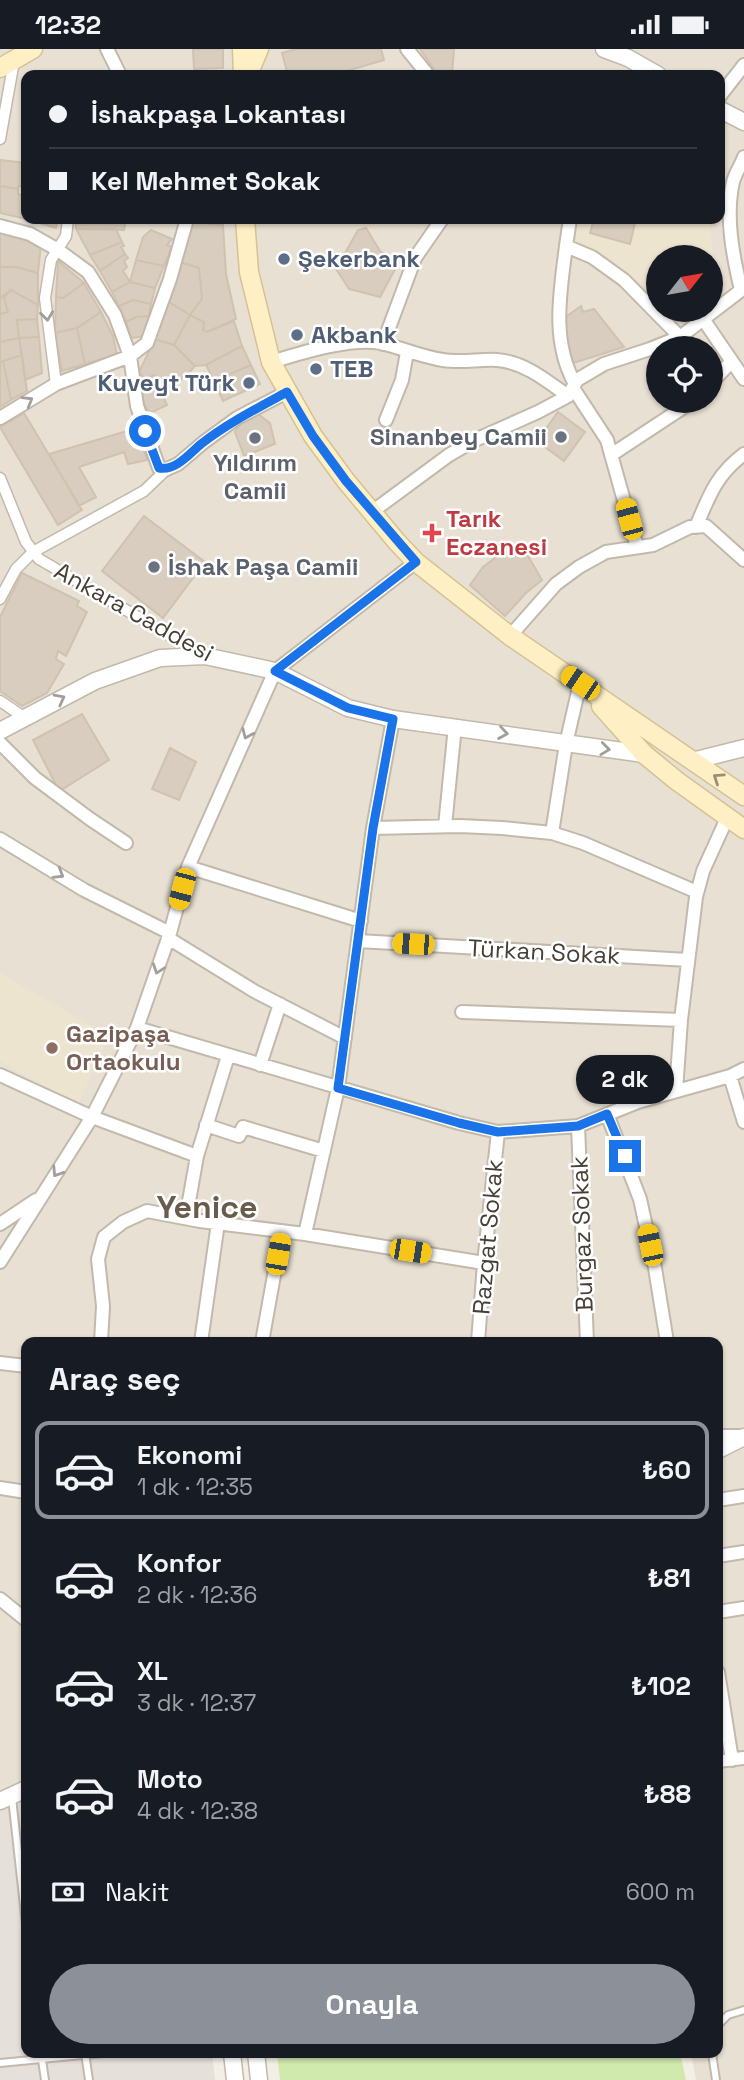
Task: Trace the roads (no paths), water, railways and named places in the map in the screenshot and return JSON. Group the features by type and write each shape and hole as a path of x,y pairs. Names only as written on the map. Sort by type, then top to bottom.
{"main road":[{"path":"7,64 33,49"},
{"path":"242,49 244,70"},
{"path":"248,70 259,49"},
{"path":"245,224 249,272 271,362 285,393 346,481 416,562 510,636 744,796"},
{"path":"580,683 644,754 744,829"}],"street":[{"path":"107,49 118,70"},
{"path":"407,49 424,70"},
{"path":"614,51 649,70"},
{"path":"0,139 7,64"},
{"path":"725,89 744,65"},
{"path":"725,112 744,123"},
{"path":"723,304 742,289 733,255 730,218 733,182 744,157"},
{"path":"56,384 45,298 51,260 66,236 67,224"},
{"path":"0,418 56,384 130,356 147,343 170,279 186,224"},
{"path":"383,344 415,258 439,224"},
{"path":"569,224 558,306 559,334 565,367 572,389 607,440 638,547"},
{"path":"0,226 30,234 88,272 116,315 130,356 137,406 153,456 159,468 167,469"},
{"path":"566,246 592,257 624,280 679,336"},
{"path":"681,336 699,322"},
{"path":"705,322 744,379"},
{"path":"271,362 364,341 444,361 498,360 519,365 572,389"},
{"path":"373,511 449,455 475,440 538,412 572,389 577,380 604,364 646,350"},
{"path":"386,421 402,380 407,352"},
{"path":"723,370 732,361"},
{"path":"0,600 16,569 33,552 144,491 167,469 178,464 237,418 285,393"},
{"path":"611,455 675,413"},
{"path":"696,527 714,485 733,462 744,454"},
{"name":"Ankara Caddesi","path":"0,478 26,542 39,559 205,656 275,671 348,708 393,719 644,754"},
{"path":"510,636 556,584 606,552 653,545 690,527 706,526 744,560"},
{"path":"0,1262 92,1117 137,1028 169,936 188,867 275,671 416,562"},
{"path":"0,731 95,681 160,658 205,656"},
{"path":"552,833 566,744 580,683"},
{"path":"0,701 25,718"},
{"path":"305,1234 338,1088 373,828 393,719"},
{"path":"445,826 456,726"},
{"path":"0,743 36,778 125,843"},
{"path":"677,781 692,761 744,748"},
{"path":"676,1091 681,1020 697,892 703,871 728,816"},
{"path":"373,828 445,826 552,833 583,843 697,892"},
{"path":"0,839 84,890 169,936 254,991 345,1038"},
{"path":"188,867 361,921"},
{"name":"Türkan Sokak","path":"358,941 688,960"},
{"path":"260,1065 280,1004"},
{"path":"463,1012 681,1020"},
{"path":"137,1028 459,1123 498,1132 578,1126 638,1102 730,1076 744,1069"},
{"path":"186,1219 197,1156 228,1056"},
{"path":"0,1075 92,1117 197,1156"},
{"path":"730,1076 744,1122"},
{"path":"607,1114 640,1199 666,1337"},
{"path":"206,1125 239,1136 243,1127 324,1151"},
{"name":"Burgaz Sokak","path":"578,1126 587,1337"},
{"name":"Razgat Sokak","path":"478,1337 498,1132"},
{"path":"3,1217 40,1198"},
{"path":"101,1337 103,1306 99,1259 104,1237 123,1222 147,1211 484,1263"},
{"path":"202,1337 218,1223"},
{"path":"263,1337 282,1231"},
{"path":"0,1363 21,1365"},
{"path":"723,1436 744,1436"},
{"path":"723,1447 744,1436"},
{"path":"0,1488 21,1492"},
{"path":"723,1499 744,1496"},
{"path":"723,1555 744,1552"},
{"path":"0,1599 21,1616"},
{"path":"723,1611 744,1608"},
{"path":"723,1700 738,1759"},
{"path":"233,2058 235,2080"},
{"path":"257,2058 259,2080"}],"lane":[{"path":"13,1795 21,1874"},
{"path":"723,2020 728,2015 744,2010"},
{"path":"0,2063 30,2058"},
{"path":"42,2058 45,2080"},
{"path":"86,2058 89,2080"},
{"path":"713,2058 716,2080"}],"place":[{"name":"Şekerbank","path":"284,259"},
{"name":"Akbank","path":"297,335"},
{"name":"TEB","path":"316,369"},
{"name":"Kuveyt Türk","path":"249,383"},
{"name":"Sinanbey Camii","path":"561,437"},
{"name":"Yıldırım Camii","path":"255,438"},
{"name":"Tarık Eczanesi","path":"432,533"},
{"name":"İshak Paşa Camii","path":"154,567"},
{"name":"Gazipaşa Ortaokulu","path":"52,1048"}],"district":[{"name":"Yenice","path":"207,1207"}]}
